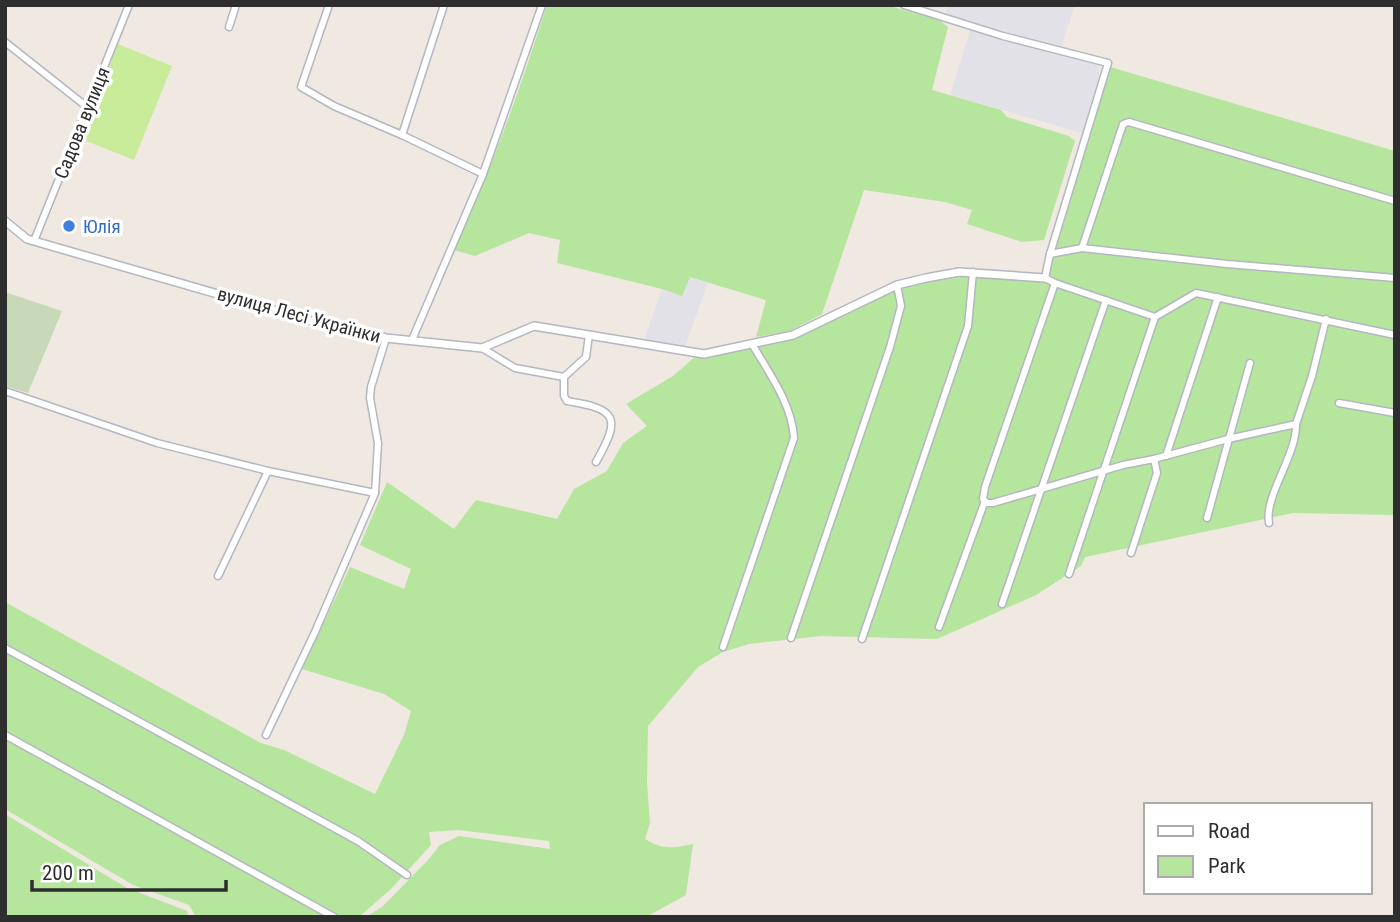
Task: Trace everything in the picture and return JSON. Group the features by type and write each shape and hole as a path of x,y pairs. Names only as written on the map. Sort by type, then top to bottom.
{"street":[{"name":"Садова вулиця","path":"34,241 129,5"},
{"path":"229,27 236,5"},
{"path":"329,5 301,87 334,106 483,174"},
{"path":"402,135 444,5"},
{"path":"412,340 483,174 542,5"},
{"path":"904,5 1003,36 1108,63 1045,278 1155,317"},
{"path":"5,42 87,107"},
{"path":"1082,247 1123,124 1129,122 1395,201"},
{"name":"вулиця Лесі Українки","path":"5,221 27,239 332,327 386,338 482,348 534,326 697,353 793,335 897,285 959,272 1045,278"},
{"path":"1050,254 1082,247 1227,264 1395,278"},
{"path":"863,639 968,326 973,272"},
{"path":"939,627 985,501 985,487 1055,283"},
{"path":"791,638 890,346 901,306 897,285"},
{"path":"1069,574 1155,317 1191,294 1218,297 1395,335"},
{"path":"1166,456 1218,297"},
{"path":"1002,604 1106,300"},
{"path":"1269,523 1269,512 1292,447 1326,319"},
{"path":"589,335 586,357 564,377 564,397 567,401 594,405 610,417 611,435 596,462"},
{"path":"266,735 374,493 378,443 370,398 386,338"},
{"path":"723,648 794,438 794,429 783,396 752,344"},
{"path":"482,348 515,368 564,377"},
{"path":"1207,518 1250,363"},
{"path":"5,391 154,442 268,471 374,493"},
{"path":"1339,404 1395,412"},
{"path":"985,501 993,503 1123,465 1296,425"},
{"path":"1131,553 1157,473 1154,459"},
{"path":"218,576 268,471"},
{"path":"5,648 358,841 407,875"},
{"path":"5,736 334,917"}],"shaded area":[{"path":"949,5 1075,5 1061,47 945,15"},
{"path":"971,27 1099,64 1099,78 1082,133 950,95"},
{"path":"689,277 708,283 684,349 644,340 662,289 682,296"}],"green space":[{"path":"547,5 886,5 939,20 948,27 932,90 1001,110 1007,117 1069,136 1075,141 1044,240 1022,242 967,224 972,210 945,202 864,190 822,314 790,331 756,337 766,300 690,277 682,296 557,263 560,240 529,233 475,256 454,250 504,129"},
{"path":"118,44 172,66 134,160 81,139"},
{"path":"1107,66 1395,151 1395,515 1293,513 1085,557 1081,566 1036,595 937,639 821,636 749,644 723,652 698,667 648,726 647,783 650,823 645,839 668,847 693,844 686,895 646,917 366,917 383,906 440,845 459,836 550,849 549,841 458,830 429,832 431,845 392,888 359,917 196,917 189,905 133,885 5,809 5,602 261,743 284,750 375,794 404,735 411,711 384,694 302,669 350,567 404,589 411,569 360,545 387,482 454,529 476,500 557,519 574,489 607,471 623,443 647,426 626,404 673,376 696,356 784,338 908,284 964,273 1048,281 1053,237"},
{"path":"5,292 62,311 28,393 5,386"},
{"path":"5,814 127,888 187,911 189,917 5,917"}],"place":[{"name":"Юлія","path":"69,226"}]}
